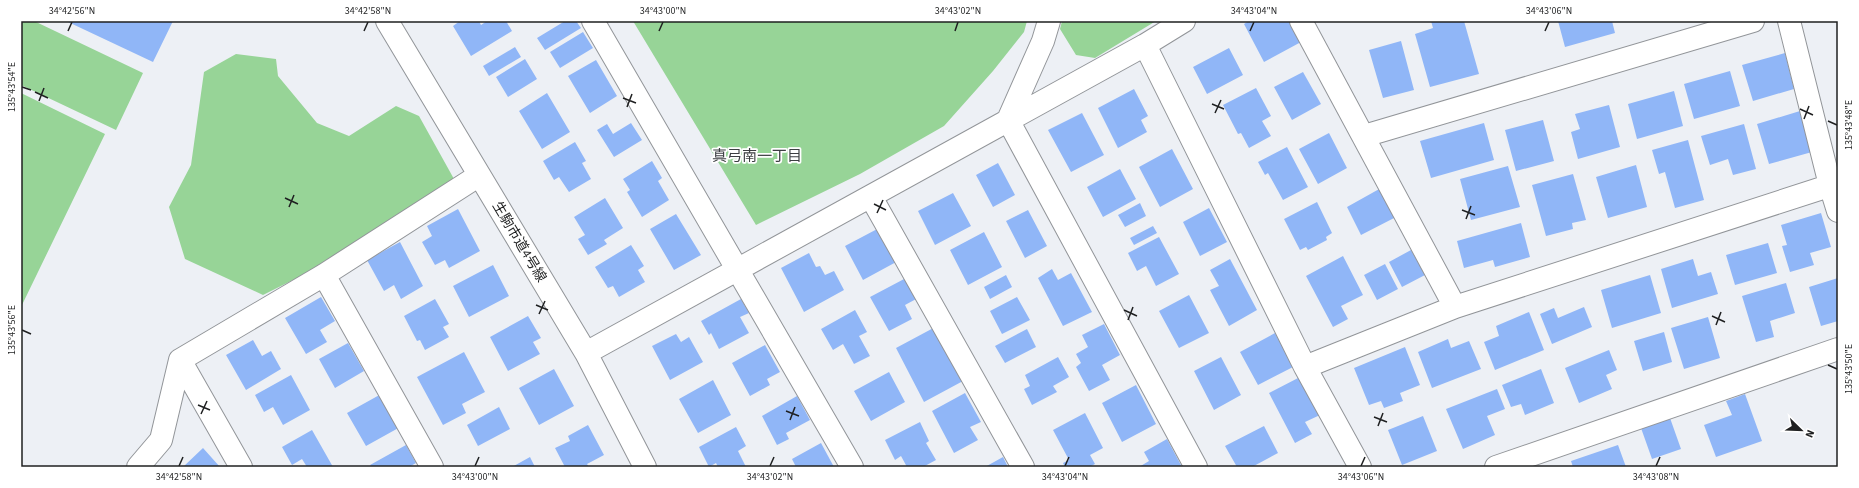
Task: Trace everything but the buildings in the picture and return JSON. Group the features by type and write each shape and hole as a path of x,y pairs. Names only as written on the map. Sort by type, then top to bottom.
{"street":[{"path":"593,21 852,467"},
{"path":"1008,120 1043,41 1049,21"},
{"path":"586,353 1145,45 1184,21"},
{"path":"1301,21 1455,307"},
{"path":"1364,136 1753,21"},
{"path":"1789,21 1834,184 1838,210"},
{"name":"生駒市道4号線","path":"394,23 478,176 586,353 645,467"},
{"path":"1145,45 1305,367 1360,467"},
{"path":"1008,120 1196,467"},
{"path":"138,467 161,440 180,360 324,275 478,176"},
{"path":"1305,367 1455,307 1834,184"},
{"path":"871,197 1023,467"},
{"path":"324,275 432,467"},
{"path":"1496,467 1838,349"},
{"path":"180,360 241,467"}],"green space":[{"path":"21,21 34,21 143,73 116,130 21,85"},
{"path":"633,21 1027,21 1024,32 993,71 944,126 860,174 756,225"},
{"path":"1062,21 1156,21 1095,58 1076,55 1060,29"},
{"path":"236,54 276,59 278,76 317,123 349,136 396,106 419,116 454,179 323,265 263,295 185,259 169,207 191,165 204,72"},
{"path":"21,93 105,134 21,307"}],"district":[{"name":"真弓南一丁目","path":"757,156"}]}
